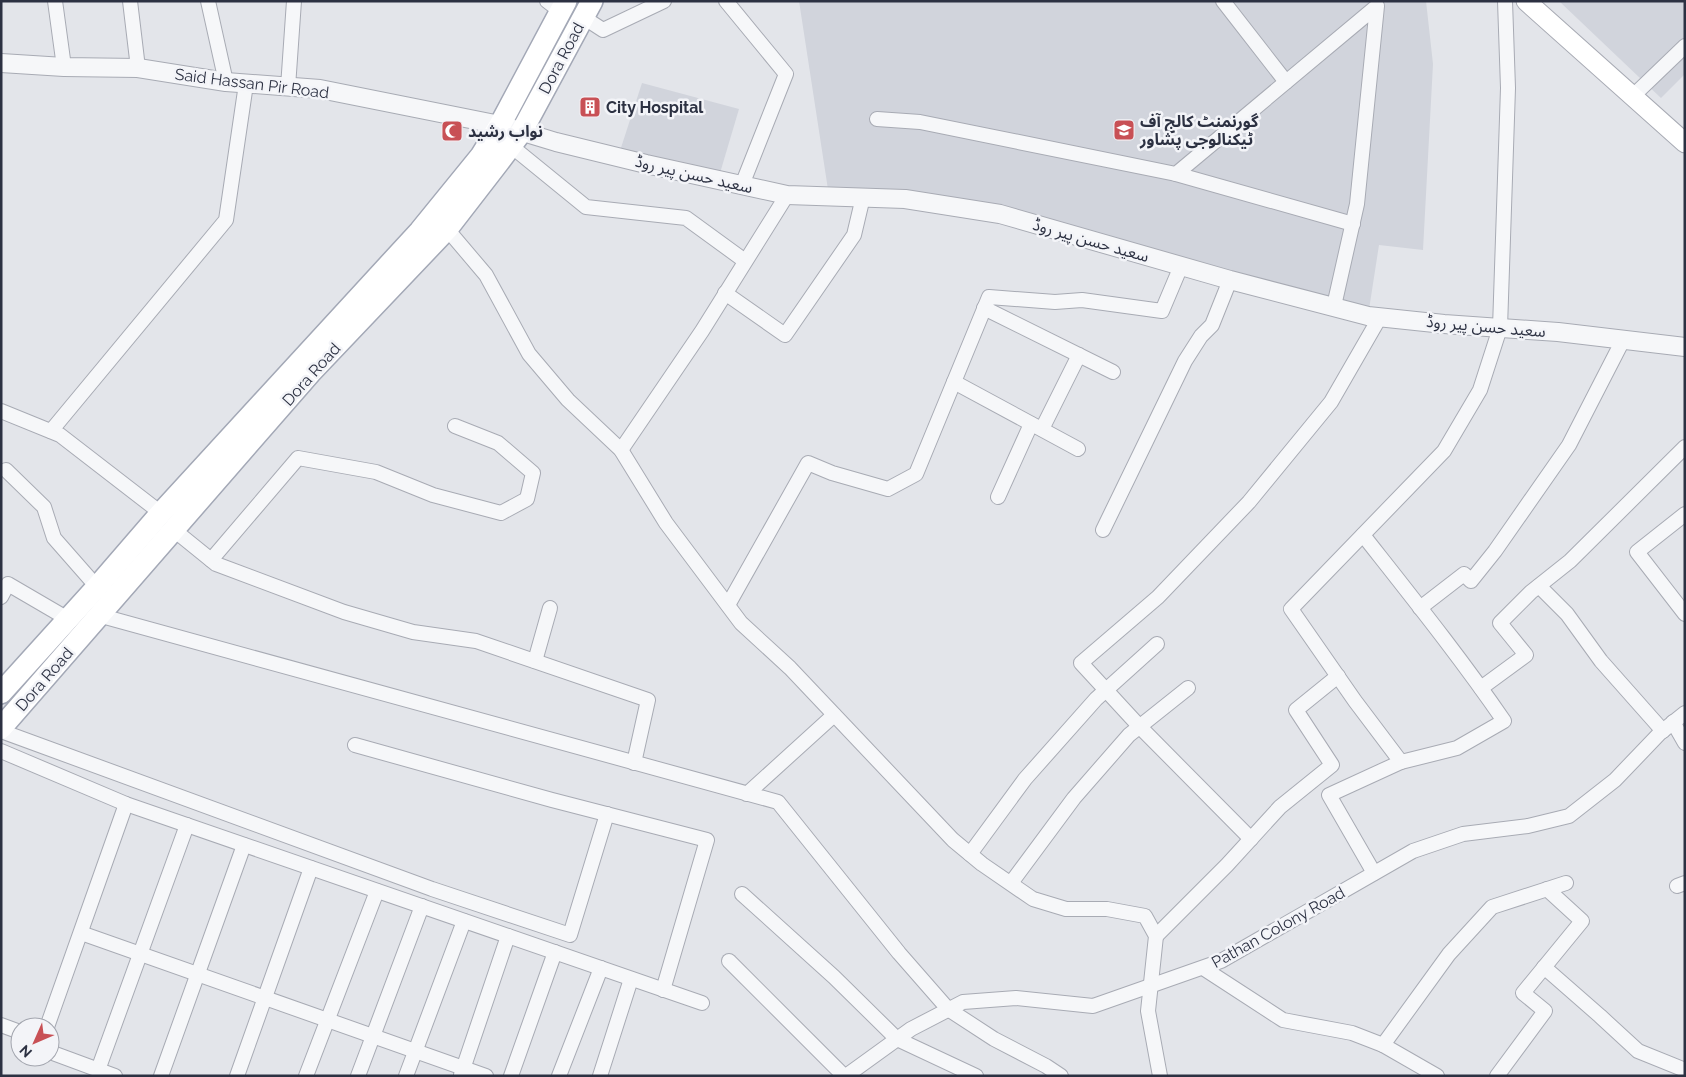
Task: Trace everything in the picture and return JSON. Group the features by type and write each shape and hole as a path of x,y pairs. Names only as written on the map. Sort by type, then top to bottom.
{"main road":[{"path":"1526,1 1685,142"},
{"path":"1,693 161,513 420,231 481,156 500,124 558,4 584,14"},
{"name":"Dora Road","path":"1,729 310,373 447,230 516,138 584,14"},
{"path":"161,513 174,530"}],"street":[{"path":"55,1 64,67"},
{"path":"130,1 138,68"},
{"path":"208,1 226,82"},
{"path":"288,87 294,1"},
{"path":"584,14 603,30 664,1"},
{"path":"726,1 786,74 742,185"},
{"path":"1223,1 1286,82"},
{"path":"1401,762 1292,609 1444,451 1480,390 1500,328 1508,88 1505,1"},
{"path":"1176,174 1377,6 1357,204 1334,306"},
{"path":"1633,96 1685,46"},
{"name":"Said Hassan Pir Road","path":"1,63 64,67 138,68 226,82 320,90 500,124"},
{"path":"51,431 226,220 246,84"},
{"path":"877,119 920,122 1176,174 1353,224"},
{"name":"سعید حسن پیر روڈ","path":"500,124 516,138 556,142 787,195 905,199 1000,214 1230,280 1368,316 1558,332 1685,347"},
{"path":"516,138 586,207 686,218 745,261"},
{"path":"621,450 702,331 787,195"},
{"path":"725,293 785,335 854,235 863,197"},
{"path":"447,230 486,276 529,354 568,400 621,450 666,523 741,623 790,668 953,840 1033,899 1066,909 1107,909 1145,916 1156,936 1148,1010 1160,1076"},
{"path":"728,606 808,464 888,489 916,474 989,297 1055,302 1082,300 1162,311 1181,266"},
{"path":"1103,530 1185,361 1201,336 1212,325 1230,280"},
{"path":"984,308 1113,372"},
{"path":"1251,839 1140,727 1081,663 1158,597 1249,502 1330,402 1380,317"},
{"path":"1420,608 1464,574 1472,581 1495,551 1569,445 1623,340"},
{"path":"998,497 1036,426 1079,355"},
{"path":"954,382 1078,449"},
{"path":"1,411 60,435 161,513"},
{"path":"211,560 298,458 376,472 432,495 501,513 527,499 533,473 498,443 455,426"},
{"path":"1481,688 1526,655 1500,623 1539,586 1570,561 1685,447"},
{"path":"6,470 44,507 54,538 97,587"},
{"path":"1685,514 1637,552 1685,614"},
{"path":"174,530 216,564 344,612 413,632 476,641 648,700 634,763"},
{"path":"1362,535 1420,608 1504,721 1457,748 1401,762 1329,795 1374,873"},
{"path":"1,597 8,584 68,619"},
{"path":"1539,586 1567,614 1600,661 1685,743"},
{"path":"535,661 550,608"},
{"path":"98,615 778,802 899,953 948,1009 994,1039 1046,1066 1061,1076"},
{"path":"970,854 1026,778 1096,699 1157,644"},
{"path":"1156,936 1227,865 1280,807 1332,765 1296,710 1338,676"},
{"path":"1011,884 1074,798 1129,735 1188,688"},
{"name":"Pathan Colony Road","path":"845,1076 911,1029 963,1002 1016,998 1093,1006 1221,961 1413,850 1463,834 1528,826 1568,816 1615,780 1668,727 1685,713"},
{"path":"748,794 834,715"},
{"path":"1,729 432,889 570,935 607,814"},
{"path":"355,745 707,840 663,990"},
{"path":"1,751 126,804 702,1003"},
{"path":"51,1017 126,804"},
{"path":"90,1070 139,954 187,825"},
{"path":"160,1076 244,845"},
{"path":"237,1076 311,868"},
{"path":"1383,1045 1449,954 1492,907 1566,883"},
{"path":"1497,1076 1545,1012 1523,993 1582,921 1548,889"},
{"path":"306,1076 377,891"},
{"path":"742,894 834,977 897,1039 976,1076"},
{"path":"358,1076 422,906"},
{"path":"406,1076 464,921"},
{"path":"81,933 415,1051 462,1072 486,1076"},
{"path":"462,1072 508,936"},
{"path":"512,1076 555,952"},
{"path":"729,961 845,1076"},
{"path":"1544,967 1638,1051 1685,1070"},
{"path":"559,1076 601,968"},
{"path":"1202,968 1283,1020 1352,1034 1383,1045 1437,1076"},
{"path":"600,1076 631,979"},
{"path":"60,1056 90,1070 115,1076"}],"shaded area":[{"name":"گورنمنٹ کالج آف ٹیکنالوجی پشاور","path":"799,1 1426,1 1433,64 1423,250 1379,245 1368,316 1000,214 829,196"},
{"path":"1559,1 1685,1 1685,74 1661,98"},
{"path":"642,83 739,109 720,173 618,157"}],"place":[{"name":"City Hospital","path":"590,107"},
{"name":"گورنمنٹ کالج آف ٹیکنالوجی پشاور","path":"1124,130"},
{"name":"نواب رشید","path":"452,131"}]}
